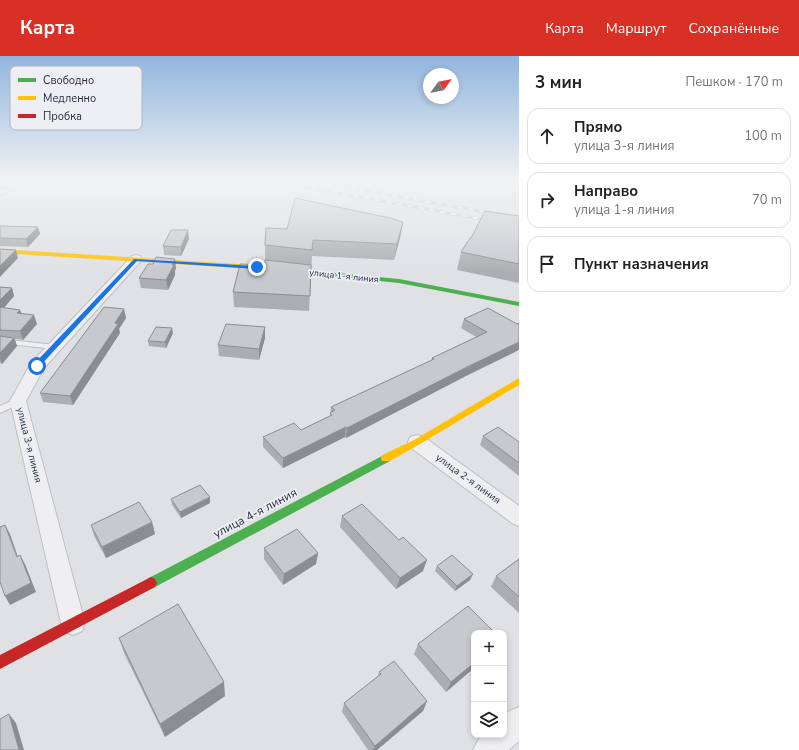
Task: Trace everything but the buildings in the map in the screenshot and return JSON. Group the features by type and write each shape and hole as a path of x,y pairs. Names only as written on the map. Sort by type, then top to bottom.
{"street":[{"name":"улица 1-я линия","path":"0,251 257,267 399,281 519,304"},
{"name":"улица 3-я линия","path":"73,623 18,402 37,366 136,260"},
{"name":"улица 4-я линия","path":"0,662 417,442 519,381"},
{"name":"улица 2-я линия","path":"417,442 519,517"},
{"path":"488,750 519,721"}],"lane":[{"path":"0,341 55,347"},
{"path":"0,410 18,402"}],"railway":[{"path":"433,210 491,221"},
{"path":"476,210 519,218"}],"traffic: fast":[{"path":"253,267 399,281 519,304"},
{"path":"151,583 386,458"}],"traffic: slow":[{"path":"0,251 253,267"},
{"path":"386,458 417,442 519,381"}],"traffic: jam":[{"path":"0,662 151,583"}],"route":[{"path":"37,366 136,260 257,267"}]}
